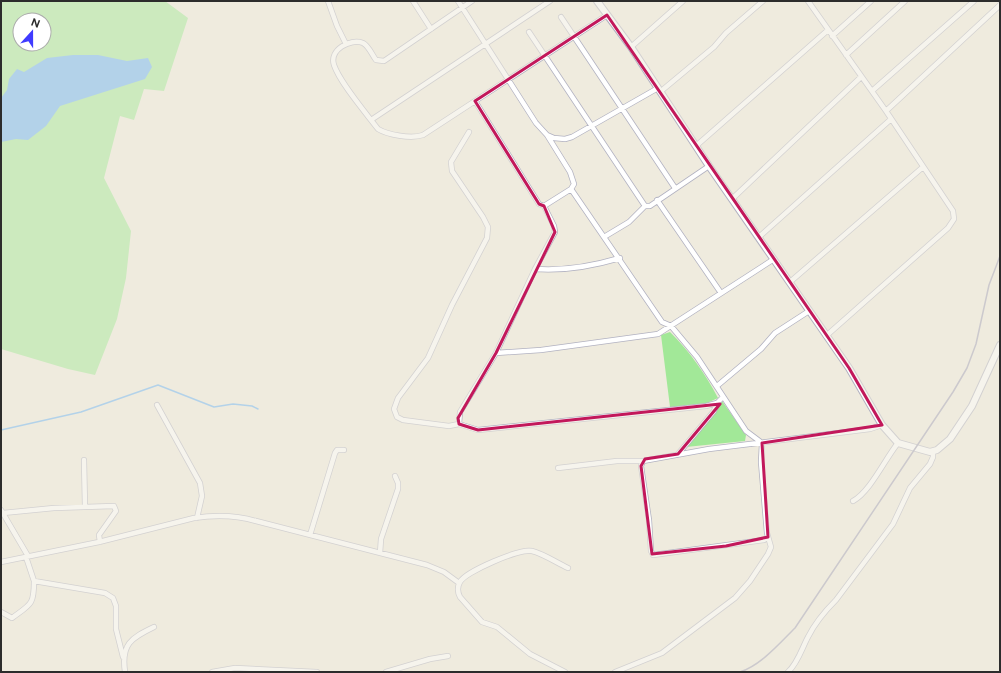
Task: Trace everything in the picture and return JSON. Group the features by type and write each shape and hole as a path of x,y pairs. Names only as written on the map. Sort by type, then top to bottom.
{"street":[{"path":"328,1 336,26 346,44"},
{"path":"413,1 431,29"},
{"path":"458,1 536,123 547,135 573,179 574,184 571,189 544,206"},
{"path":"472,1 384,62 376,60 368,48 361,43 346,44 334,55 334,64 340,77 371,120 382,131 420,136 475,101 507,78 607,15"},
{"path":"371,120 550,1"},
{"path":"631,47 683,1"},
{"path":"547,135 565,139 581,133 622,109 659,90 714,47 724,35 763,1"},
{"path":"808,1 886,111 890,120 953,211 954,219 948,228 826,336"},
{"path":"832,36 871,1"},
{"path":"846,55 905,1"},
{"path":"872,91 974,1"},
{"path":"599,2 631,47 709,166 760,237 849,368 882,425 898,443 925,452 932,452 950,439 966,415 1000,345"},
{"path":"886,111 1000,6"},
{"path":"561,17 675,188"},
{"path":"696,146 828,30"},
{"path":"529,32 645,206"},
{"path":"732,199 861,77"},
{"path":"459,424 460,412 496,353 535,269 555,232 554,226 544,206 539,204 475,101"},
{"path":"760,237 890,120"},
{"path":"469,132 451,162 452,171 488,227 487,238 452,305 428,358 398,398 394,409 397,416 403,420 449,426 459,424 478,430 717,404"},
{"path":"604,237 628,222 645,206 650,206 709,166"},
{"path":"790,282 923,167"},
{"path":"571,189 620,258 662,322 671,326 697,357 746,431 762,442"},
{"path":"657,200 721,293"},
{"path":"535,269 545,270 601,264 620,258"},
{"path":"496,353 541,350 658,334 774,259"},
{"path":"717,386 761,349 775,333 809,311"},
{"path":"678,454 714,411 717,404 723,397"},
{"path":"157,405 200,483 202,496 197,518"},
{"path":"558,468 617,461 643,461 678,454 762,442 870,429 882,425"},
{"path":"615,672 662,653 735,598 750,581 768,554 771,547 768,537 761,462 762,442"},
{"path":"853,501 858,498 873,479 898,443"},
{"path":"310,535 335,453 337,450 344,450"},
{"path":"788,672 795,665 808,636 825,610 836,600 892,524 910,488 930,464 933,457 932,452"},
{"path":"84,460 85,507"},
{"path":"643,461 641,466 649,520 651,551 653,555 726,546 764,540 768,537"},
{"path":"380,553 381,539 398,489 398,482 395,476"},
{"path":"1,612 12,618 30,605 34,597 34,581 27,556 2,512 85,507 116,507 114,514 99,535 100,542"},
{"path":"1,562 100,542 197,518 219,516 244,518 433,567 444,572 459,583"},
{"path":"565,672 530,654 497,627 482,622 460,597 459,583 463,578 485,565 522,550 532,551 568,568"},
{"path":"34,581 105,594 113,598 116,606 116,629 125,672"},
{"path":"123,657 131,640 154,627"},
{"path":"386,672 430,659 448,656"},
{"path":"212,672 235,668 317,672"}],"highlighted area":[{"path":"607,15 849,368 882,425 762,443 768,537 726,546 652,554 641,466 645,459 678,454 720,404 478,430 459,424 458,418 496,353 555,232 544,206 539,204 475,101"}],"green space":[{"path":"1,1 165,1 188,18 164,91 144,89 134,120 120,116 104,178 131,231 126,278 117,319 95,375 68,369 1,349"},
{"path":"670,332 697,363 718,398 707,403 670,407 661,335"},
{"path":"722,401 746,435 745,441 686,447"}],"water":[{"path":"73,55 98,55 127,61 148,58 152,67 145,79 60,106 46,126 28,140 16,139 1,142 1,98 7,90 9,79 17,69 24,72 47,58"}],"waterway":[{"path":"1,430 81,412 158,385 214,407 233,404 252,406 258,409"}],"railway":[{"path":"740,672 748,669 762,659 795,628 953,392 967,368 976,344 989,285 1000,256"}]}
